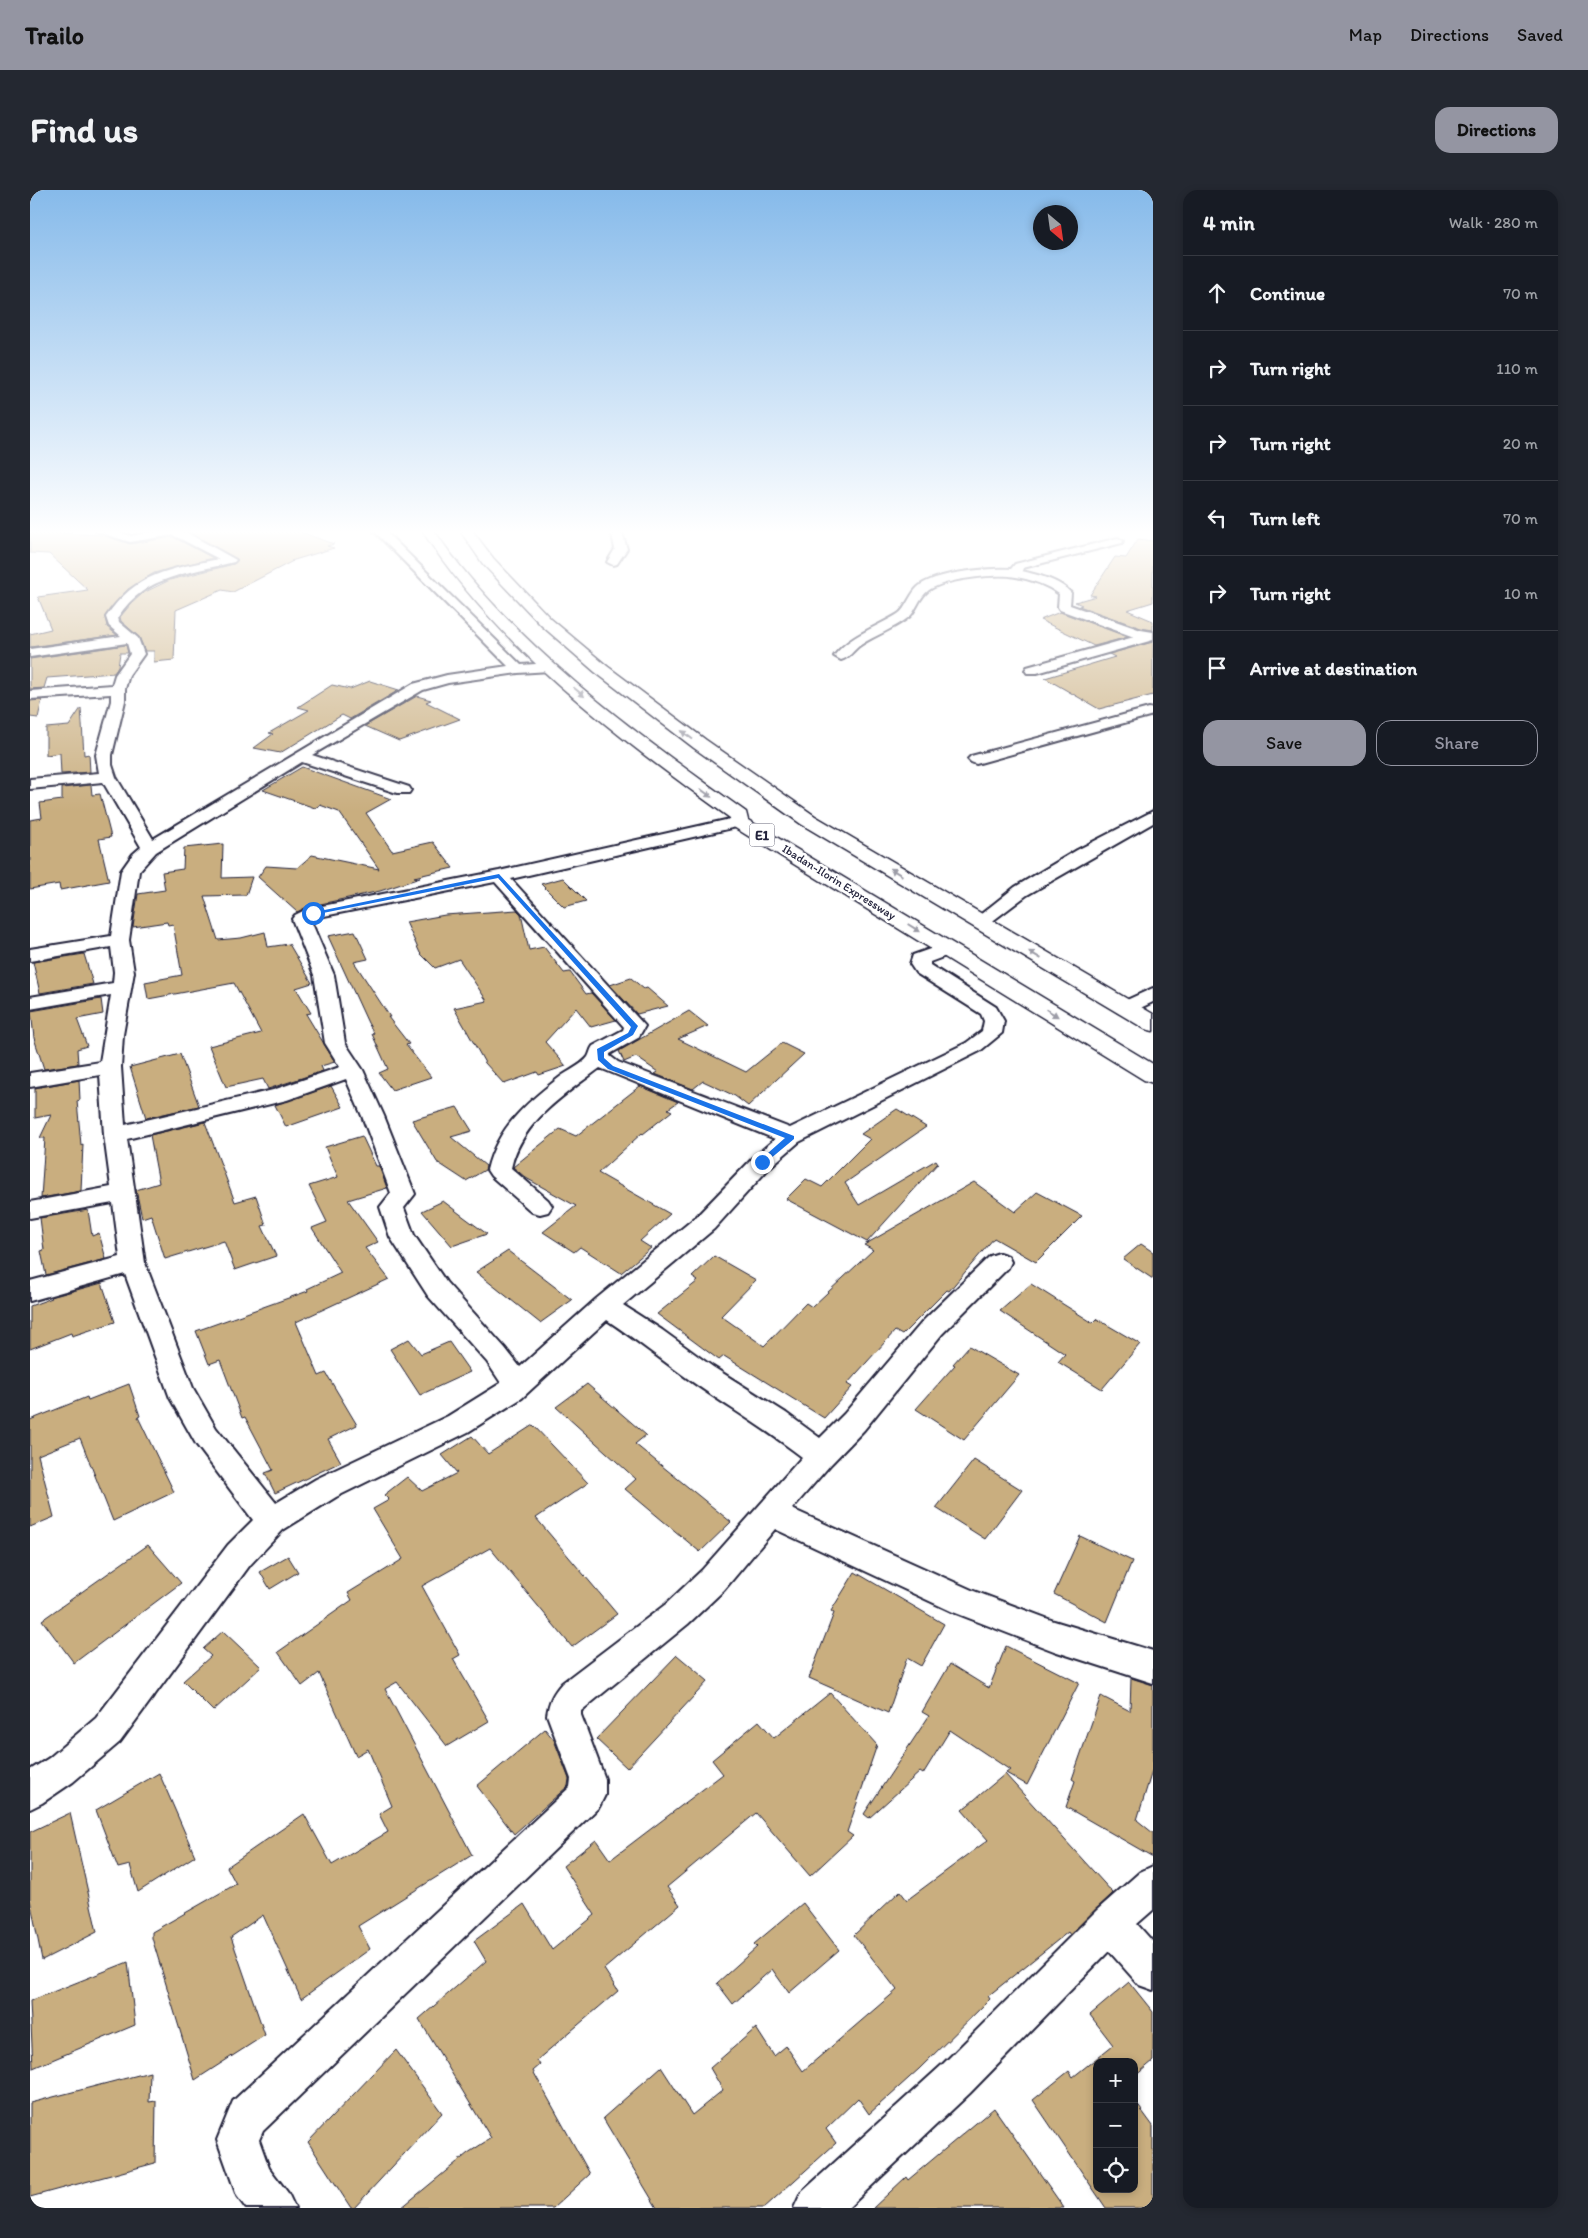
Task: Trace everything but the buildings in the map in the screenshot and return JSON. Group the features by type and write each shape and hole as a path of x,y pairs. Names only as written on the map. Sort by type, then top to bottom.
{"highway":[{"name":"Ibadan-Ilorin Expressway","path":"504,623 550,667 630,735 739,816 739,822 1153,1075"},
{"name":"E1","path":"547,623 601,669 662,716 808,820 1153,1024"}],"street":[{"path":"113,623 132,638 137,654 122,675 118,689 118,701 104,755 104,765 108,777 150,848"},
{"path":"472,623 518,669"},
{"path":"841,656 854,644 890,623"},
{"path":"1110,623 1152,636"},
{"path":"1032,670 1152,636"},
{"path":"30,653 132,638"},
{"path":"272,1521 206,1436 180,1390 133,1263 115,1135 110,1067 113,1035 124,972 120,940 130,871 150,848 300,756 418,687 447,679 518,669 550,667"},
{"path":"30,695 118,689"},
{"path":"976,759 1152,712"},
{"path":"300,756 403,790"},
{"path":"30,784 108,777"},
{"path":"980,922 1021,891 1083,854 1153,816"},
{"path":"518,1385 496,1355 437,1289 402,1237 392,1207 403,1194 373,1116 352,1070 335,1043 324,975 302,919 313,913 499,876 739,822"},
{"path":"499,876 635,1026 631,1034 600,1051 600,1058 610,1067 791,1138"},
{"path":"30,955 120,940"},
{"path":"30,1792 61,1770 108,1730 239,1555 272,1521 326,1488 458,1424 518,1385 605,1306 705,1224 762,1162 791,1138 973,1047 992,1033 994,1021 989,1011 923,969 920,964 920,959 947,949"},
{"path":"30,1003 122,987"},
{"path":"1125,1008 1153,994"},
{"path":"540,1206 499,1170 500,1157 510,1138 538,1106 600,1058"},
{"path":"30,1080 110,1067"},
{"path":"115,1135 280,1095 352,1070"},
{"path":"30,1210 124,1192"},
{"path":"273,2208 252,2181 238,2140 248,2116 587,1795 588,1779 564,1715 565,1704 574,1694 677,1614 714,1580 821,1455 854,1422 933,1327 999,1262"},
{"path":"30,1291 133,1263"},
{"path":"605,1306 653,1337 703,1375 776,1420 821,1455"},
{"path":"770,1513 964,1602 1054,1636 1153,1667"},
{"path":"816,2208 956,2079 1110,1923 1153,1885"},
{"path":"1110,1923 1153,1971"}],"route":[{"path":"313,913 499,876 635,1026 631,1034 600,1051 600,1058 610,1067 791,1138 762,1162"}]}
